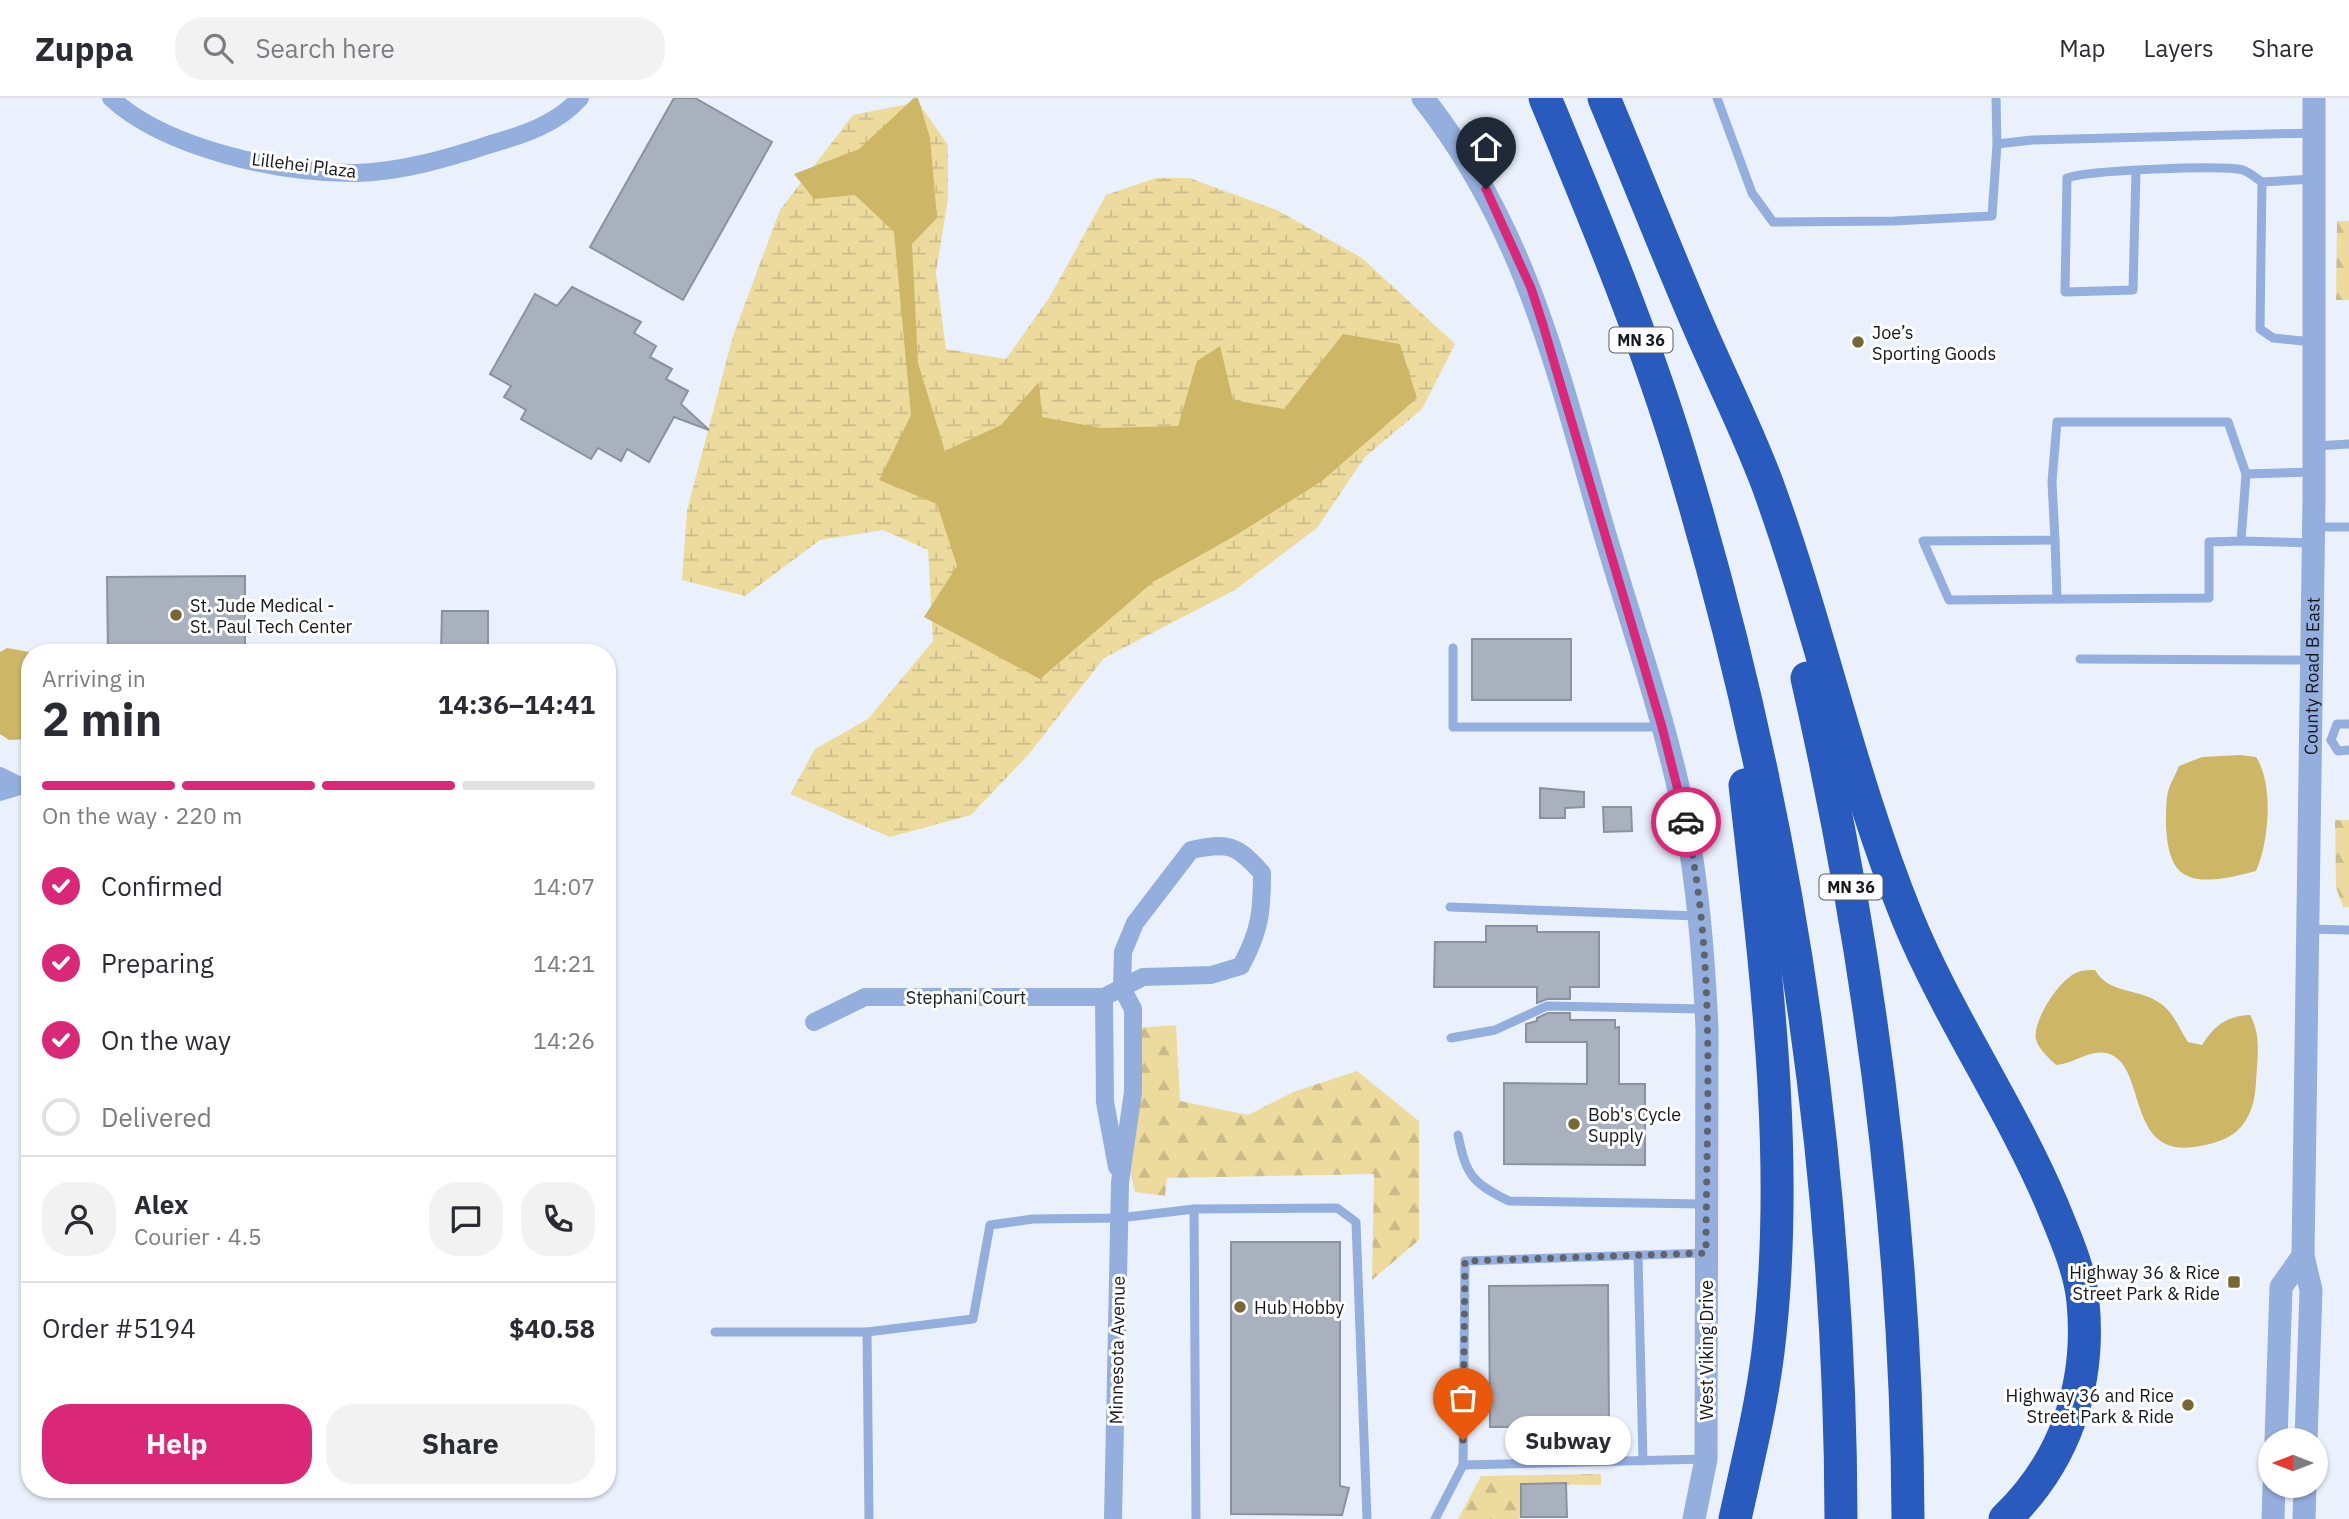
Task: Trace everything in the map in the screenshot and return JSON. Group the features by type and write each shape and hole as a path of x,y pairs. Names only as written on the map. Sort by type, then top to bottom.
{"highway":[{"name":"MN 36","path":"1545,98 1645,351 1679,452 1749,712 1786,892 1819,1109 1838,1357 1841,1519"},
{"name":"MN 36","path":"1604,98 1677,276 1740,447 1799,648 1845,853 1875,1036 1896,1216 1907,1430 1908,1519"},
{"path":"1677,276 1766,482 1864,794 1907,916 1940,989 2041,1180 2072,1254 2083,1299 2085,1342 2080,1391 2066,1436 2045,1473 2005,1519"},
{"path":"1717,589 1743,768 1772,1036 1778,1173 1768,1351 1759,1414 1735,1519"}],"street":[{"name":"Lillehei Plaza","path":"111,98 158,129 220,152 278,165 356,173 414,165 519,136 548,123 580,98"},
{"name":"West Viking Drive","path":"1423,98 1457,141 1486,189 1531,288 1662,727 1687,827 1700,916 1706,1009 1706,1459 1694,1519"},
{"name":"County Road B East","path":"2306,1428 2311,1290 2303,1256 2308,929 2321,740 2312,660 2314,98"},
{"path":"0,776 21,784"},
{"path":"0,792 21,787"},
{"name":"Stephani Court","path":"814,1022 865,997 1104,997 1122,988 1143,977 1211,975 1241,966 1254,942 1262,913 1262,873 1245,855 1221,844 1191,850 1135,923 1123,952 1122,988"},
{"name":"Minnesota Avenue","path":"1114,1519 1120,1182 1133,1092 1133,1009 1122,988"},
{"name":"Minnesota Avenue","path":"1104,997 1104,1101 1120,1182"},
{"path":"2276,1428 2281,1287 2303,1256"},
{"path":"2273,1519 2274,1498"},
{"path":"2304,1519 2305,1498"}],"lane":[{"path":"1717,98 1752,193 1773,222 1894,221 1992,216 1997,144 1996,98"},
{"path":"1997,144 2314,133"},
{"path":"2136,171 2133,290 2066,292 2067,178 2081,173 2136,171 2244,170 2262,182 2314,179"},
{"path":"2262,182 2260,329 2273,338 2314,342"},
{"path":"2057,599 2052,482 2057,422 2228,422 2246,474 2241,541"},
{"path":"2314,446 2349,444"},
{"path":"2246,474 2314,472"},
{"path":"2054,540 1923,541 1949,600 2209,598 2209,542 2313,535 2349,527"},
{"path":"1453,648 1454,727 1662,727"},
{"path":"2080,659 2312,660"},
{"path":"2349,724 2337,724 2321,740 2338,751 2349,750"},
{"path":"1450,907 1700,916"},
{"path":"2308,929 2349,930"},
{"path":"1451,1038 1495,1030 1548,1006 1706,1009"},
{"path":"1458,1135 1464,1164 1482,1188 1509,1200 1706,1205"},
{"path":"715,1332 867,1332 973,1319 990,1225 1033,1219 1119,1218 1194,1209 1337,1208 1356,1222 1367,1519"},
{"path":"1194,1209 1196,1519"},
{"path":"1435,1519 1463,1465 1465,1261 1706,1253"},
{"path":"1638,1256 1643,1461"},
{"path":"867,1332 869,1519"},
{"path":"1463,1465 1706,1459"}],"green space":[{"path":"918,102 948,145 948,198 936,273 946,349 1006,359 1049,298 1106,195 1156,178 1189,178 1277,210 1362,258 1455,344 1422,409 1365,457 1317,528 1235,590 1104,658 1029,754 971,815 890,837 790,794 815,749 868,719 933,641 928,550 883,530 820,540 745,596 682,580 687,510 733,336 780,210 853,115"},
{"path":"2337,221 2349,221 2349,300 2336,300"},
{"path":"2335,820 2349,820 2349,907 2343,907 2336,887"},
{"path":"1176,1025 1180,1101 1248,1115 1293,1092 1357,1071 1419,1121 1419,1240 1372,1280 1374,1174 1167,1178 1165,1196 1135,1192 1129,1166 1138,1028"},
{"path":"1601,1474 1601,1485 1521,1484 1521,1517 1518,1519 1458,1519 1481,1476"}],"shaded area":[{"path":"914,98 918,98 930,138 937,218 912,244 918,363 945,451 1001,425 1039,382 1042,417 1101,428 1178,426 1197,361 1220,346 1233,400 1284,409 1343,334 1400,344 1417,398 1322,481 1238,534 1153,582 1040,679 924,617 957,566 937,504 879,480 911,415 894,232 855,195 814,199 794,174 859,149"},
{"path":"7,648 21,650 21,739 9,740 0,734 0,652"},
{"path":"2202,757 2256,757 2265,782 2268,813 2264,845 2256,871 2207,880 2189,876 2175,866 2171,857 2166,815 2170,785 2179,766"},
{"path":"2095,970 2108,983 2163,1005 2188,1042 2202,1045 2222,1023 2234,1017 2250,1015 2257,1039 2255,1089 2249,1115 2237,1131 2211,1144 2172,1146 2158,1139 2148,1126 2123,1064 2112,1055 2091,1054 2056,1065 2044,1053 2037,1043 2036,1031 2049,1001 2071,976 2082,971"}],"building":[{"path":"674,98 695,98 772,142 683,300 590,247"},
{"path":"572,287 641,322 634,333 656,346 650,357 672,369 666,379 688,391 681,404 709,430 674,417 649,462 627,449 621,461 598,448 591,459 521,419 526,410 504,397 511,386 490,374 535,294 557,306"},
{"name":"St. Jude Medical - St. Paul Tech Center","path":"245,576 245,644 108,644 107,577"},
{"path":"442,611 488,611 488,644 441,644"},
{"path":"1472,639 1571,639 1571,700 1472,700"},
{"path":"1540,788 1584,792 1584,807 1565,808 1565,818 1540,818"},
{"path":"1603,807 1631,807 1632,831 1604,832"},
{"path":"1486,926 1537,926 1537,932 1599,932 1599,987 1570,987 1570,999 1547,999 1537,1003 1537,987 1434,987 1435,942 1486,942"},
{"name":"Bob's Cycle Supply","path":"1548,1013 1570,1013 1570,1020 1615,1020 1615,1028 1619,1027 1619,1084 1645,1084 1645,1165 1504,1164 1504,1083 1587,1084 1587,1042 1526,1042 1526,1024 1537,1021 1537,1018"},
{"path":"1231,1242 1340,1242 1340,1486 1349,1488 1342,1515 1231,1514"},
{"path":"1608,1285 1609,1427 1490,1427 1489,1286"},
{"path":"1566,1483 1567,1517 1521,1517 1521,1484"}],"way so far":[{"path":"1463,1440 1465,1261 1706,1253 1707,1028 1704,963 1697,891 1686,822"}],"place":[{"name":"Joe’s Sporting Goods","path":"1858,342"},
{"name":"St. Jude Medical - St. Paul Tech Center","path":"176,615"},
{"name":"Bob's Cycle Supply","path":"1574,1124"},
{"name":"Highway 36 & Rice Street Park & Ride","path":"2234,1282"},
{"name":"Hub Hobby","path":"1240,1307"},
{"name":"Highway 36 and Rice Street Park & Ride","path":"2188,1405"},
{"name":"Subway","path":"1463,1440"}],"route":[{"path":"1486,189 1509,234 1543,325 1662,727 1686,822"}]}
